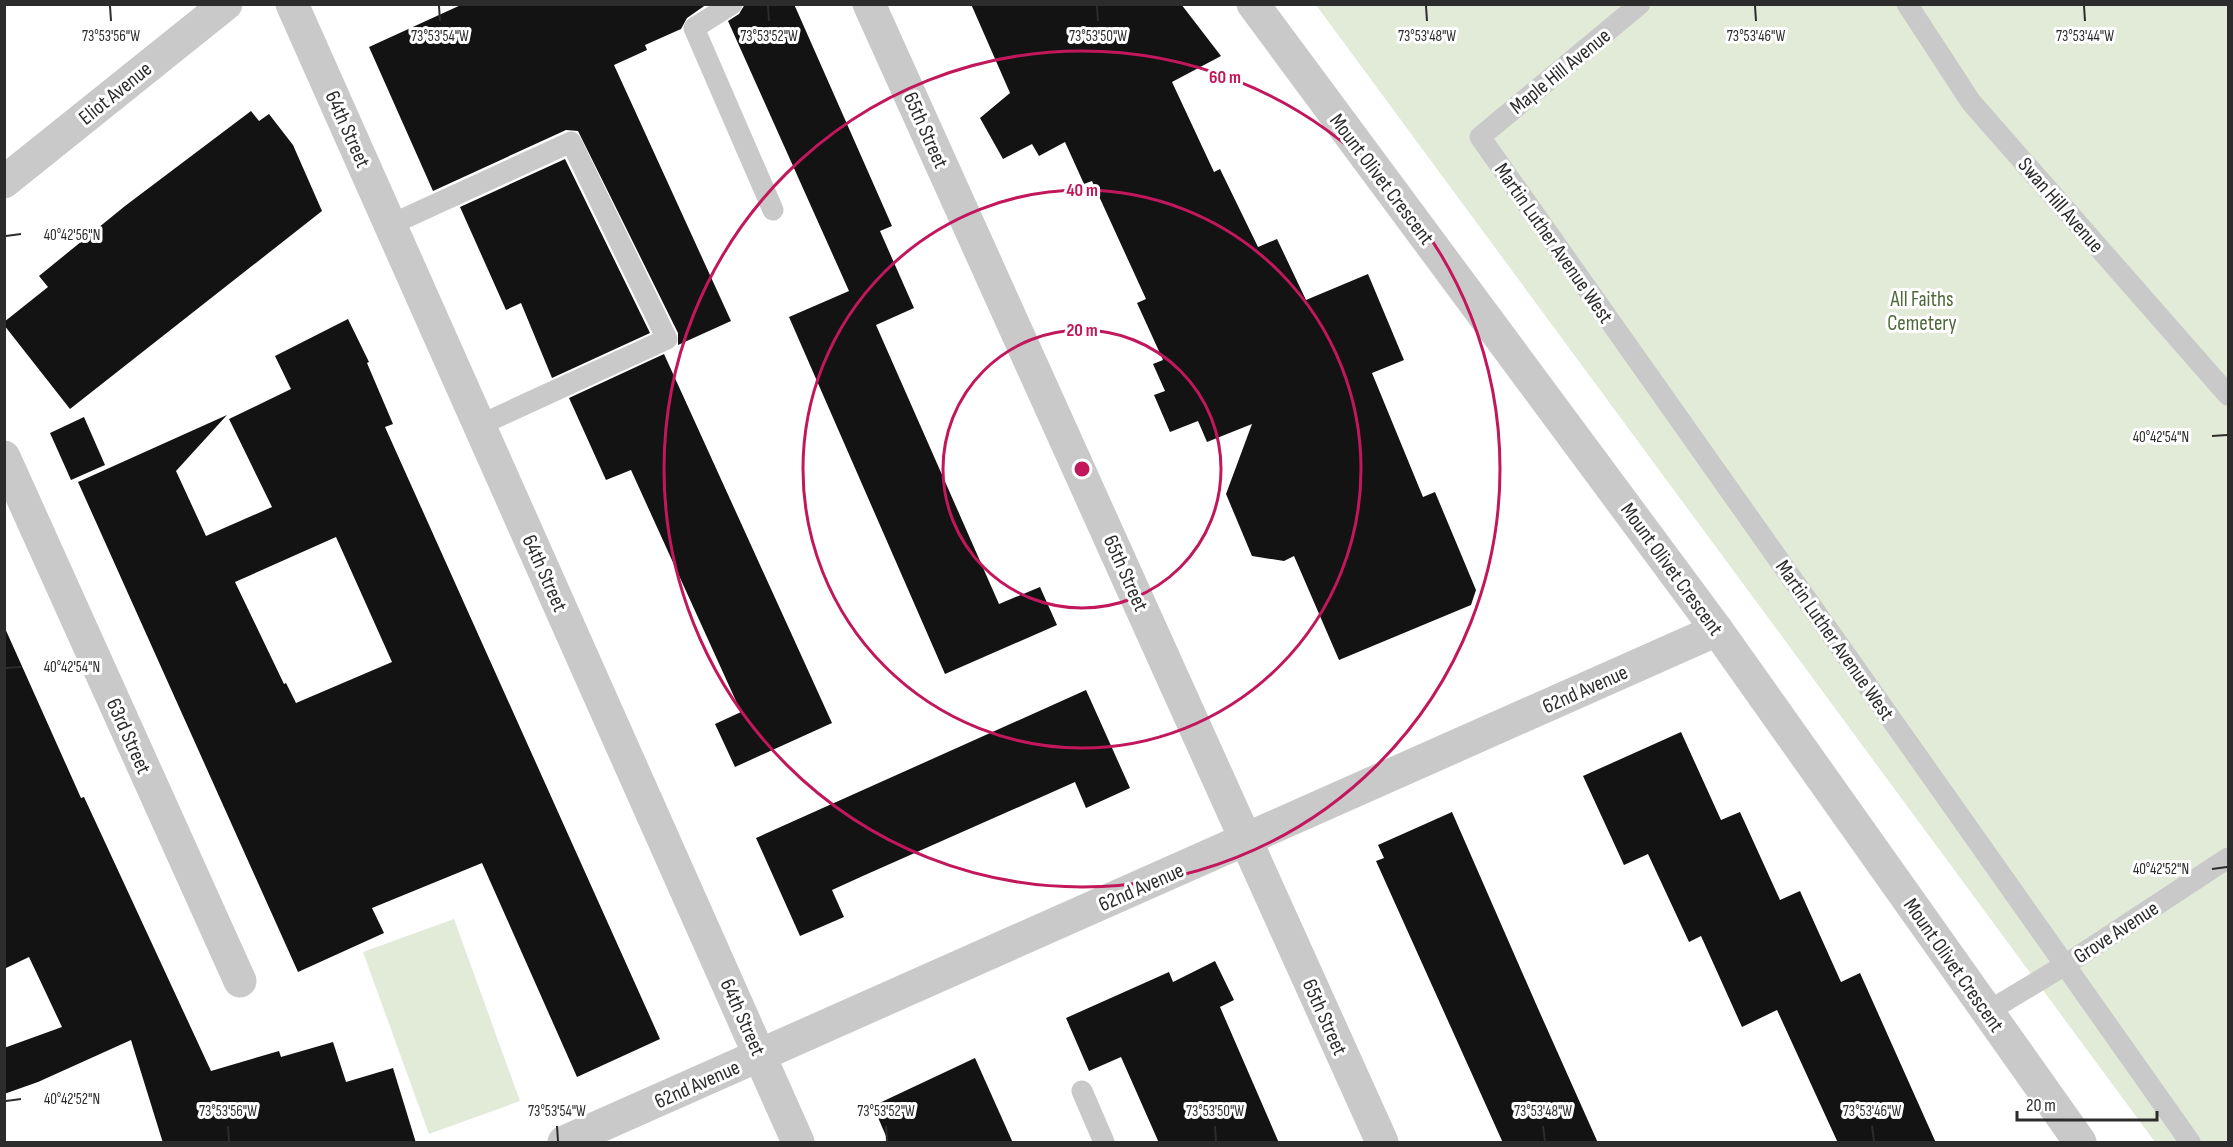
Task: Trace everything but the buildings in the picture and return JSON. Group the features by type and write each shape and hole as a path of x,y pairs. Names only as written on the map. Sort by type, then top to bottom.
{"street":[{"name":"Eliot Avenue","path":"4,182 226,4"},
{"name":"64th Street","path":"292,4 798,1143"},
{"name":"65th Street","path":"869,4 1382,1143"},
{"name":"Mount Olivet Crescent","path":"1253,4 1717,630 2080,1143"},
{"name":"63rd Street","path":"4,457 240,981"},
{"name":"62nd Avenue","path":"564,1143 1717,630"}],"lane":[{"path":"732,4 694,28 772,210"},
{"name":"Maple Hill Avenue","path":"1480,137 1640,4"},
{"name":"Swan Hill Avenue","path":"1907,4 1971,102 2229,395"},
{"name":"Martin Luther Avenue West","path":"1480,137 2190,1143"},
{"path":"390,225 571,142 667,339 480,425"},
{"name":"Grove Avenue","path":"1987,1012 2065,965 2229,858"},
{"path":"1082,1091 1104,1143"}],"green space":[{"name":"All Faiths Cemetery","path":"1316,5 2228,5 2228,1142 2155,1142"},
{"path":"454,919 520,1101 429,1134 363,952"}]}
